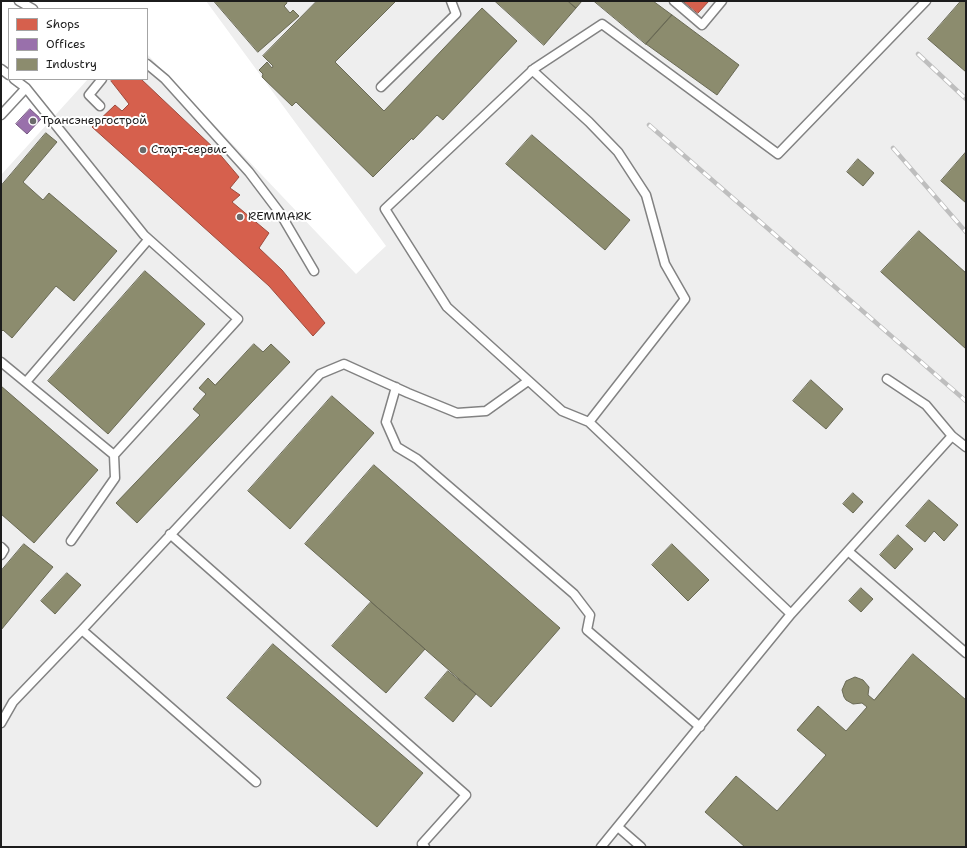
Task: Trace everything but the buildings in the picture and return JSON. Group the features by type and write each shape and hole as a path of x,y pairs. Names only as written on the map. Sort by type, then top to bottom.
{"lane":[{"path":"19,1 31,8"},
{"path":"381,87 456,14 451,1"},
{"path":"674,1 702,25 722,1"},
{"path":"791,614 589,422 562,411 447,307 385,209 532,70 602,24 778,154 926,1"},
{"path":"148,65 165,79 249,172 280,213 314,271"},
{"path":"532,70 589,122 618,152 646,195 665,264 685,300 589,422"},
{"path":"15,80 26,88 148,240 238,319 114,455"},
{"path":"100,106 89,95 101,80"},
{"path":"1,115 26,88"},
{"path":"26,382 148,240"},
{"path":"1,362 114,455 116,478 71,541"},
{"path":"1,723 13,702 320,374 344,364 457,413 486,411 528,380"},
{"path":"887,379 926,405 952,436 966,448"},
{"path":"396,387 386,422 397,447 417,459 574,594 590,615 587,630 700,727"},
{"path":"601,847 791,614 952,436"},
{"path":"170,534 466,795 422,844 425,847"},
{"path":"1,548 4,550 1,555"},
{"path":"848,551 966,653"},
{"path":"82,630 256,782"},
{"path":"618,827 641,847"}],"shaded area":[{"path":"206,1 966,1 966,847 1,847 1,175 87,80 148,80 148,55 356,274 386,246"}],"railway":[{"path":"918,54 966,99"},
{"path":"649,125 966,401"},
{"path":"893,148 966,232"}],"place":[{"name":"Трансэнергострой","path":"33,121"},
{"name":"Старт-сервис","path":"143,150"},
{"name":"REMMARK","path":"240,217"}]}
